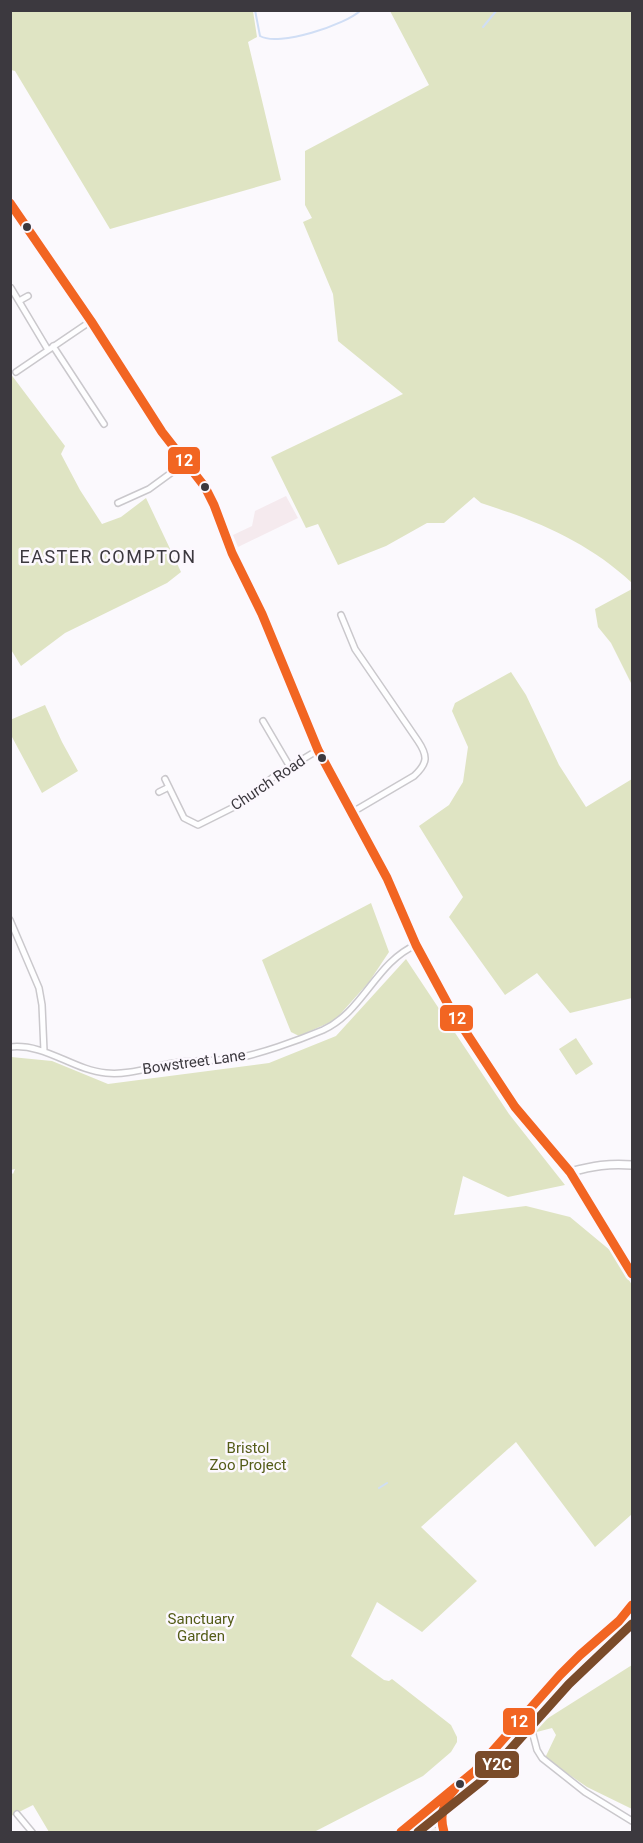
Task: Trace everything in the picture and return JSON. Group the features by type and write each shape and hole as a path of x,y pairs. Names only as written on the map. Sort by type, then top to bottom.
{"main road":[{"path":"10,201 92,321 155,422 205,487 232,553 262,614 318,750 387,878 416,945 450,1008 515,1107 570,1172 633,1274"},
{"path":"401,1833 475,1771 573,1661 613,1628 633,1605"},
{"path":"444,1833 441,1818 442,1805 449,1795"},
{"path":"408,1833 424,1830 436,1833"}],"street":[{"path":"11,288 104,424"},
{"path":"19,301 28,296"},
{"path":"16,372 92,321"},
{"path":"118,503 149,489 186,462"},
{"path":"340,615 355,649 424,750 426,758 423,768 414,776 351,813"},
{"path":"263,722 290,767"},
{"name":"Church Road","path":"165,779 184,818 198,825 242,802 259,788 318,750"},
{"path":"159,792 169,787"},
{"path":"10,920 39,988 44,1051"},
{"name":"Bowstreet Lane","path":"10,1047 27,1047 44,1051 107,1074 182,1062 247,1056 309,1035 338,1022 382,972 404,951 416,945"},
{"path":"570,1172 606,1164 633,1166"},
{"path":"515,1726 532,1731 537,1750 549,1764 585,1791 633,1821"},
{"path":"17,1814 32,1833"}],"shaded area":[{"path":"286,496 298,518 238,547 233,535 252,526 255,511"}],"green space":[{"path":"10,11 253,11 257,37 248,42 281,180 110,229 15,71 11,70"},
{"path":"390,11 632,11 632,583 580,544 542,525 481,503 474,497 444,523 427,523 386,546 338,565 318,524 306,528 271,457 403,394 338,341 333,294 303,222 312,218 305,205 305,151 429,85"},
{"path":"10,373 65,446 61,454 102,524 121,517 146,498 181,572 167,583 65,633 21,666 10,648"},
{"path":"632,589 632,685 611,643 598,627 595,609"},
{"path":"511,672 526,695 559,765 586,807 632,779 632,998 570,1013 537,973 505,995 449,917 463,897 419,826 449,805 463,782 468,747 452,711 455,703"},
{"path":"45,705 78,771 42,793 12,737 10,720"},
{"path":"371,903 389,952 369,982 335,1020 299,1036 291,1032 262,960"},
{"name":"Bristol Zoo Project","path":"406,959 509,1114 565,1185 508,1197 463,1176 454,1215 526,1206 570,1217 611,1251 632,1285 632,1514 595,1547 516,1442 421,1527 477,1581 422,1632 377,1602 351,1656 384,1680 392,1679 451,1725 457,1742 451,1752 423,1776 314,1832 49,1832 33,1805 11,1816 10,1171 13,1174 15,1169 11,1170 11,1057 52,1061 108,1084 269,1063 336,1036"},
{"path":"576,1038 593,1064 576,1075 559,1049"},
{"path":"632,1665 632,1809 587,1787 545,1758 556,1735 552,1728 533,1733 521,1732 527,1721 545,1720"}],"waterway":[{"path":"255,10 260,36 269,39 312,33 341,22 361,10"},
{"path":"483,27 497,10"},
{"path":"379,1488 387,1483"}],"transit line":[{"name":"12","path":"10,203 91,321 162,432 205,487 232,553 262,614 318,750 387,878 416,945 450,1008 515,1107 570,1172 632,1274"},
{"name":"12","path":"401,1832 475,1771 560,1675 619,1621 632,1605"},
{"name":"Y2C","path":"418,1832 483,1780 569,1684 632,1624"},
{"name":"12","path":"444,1832 443,1809 455,1789"}],"district":[{"name":"EASTER COMPTON","path":"108,556"}],"park label":[{"name":"Sanctuary Garden","path":"201,1628"}]}
